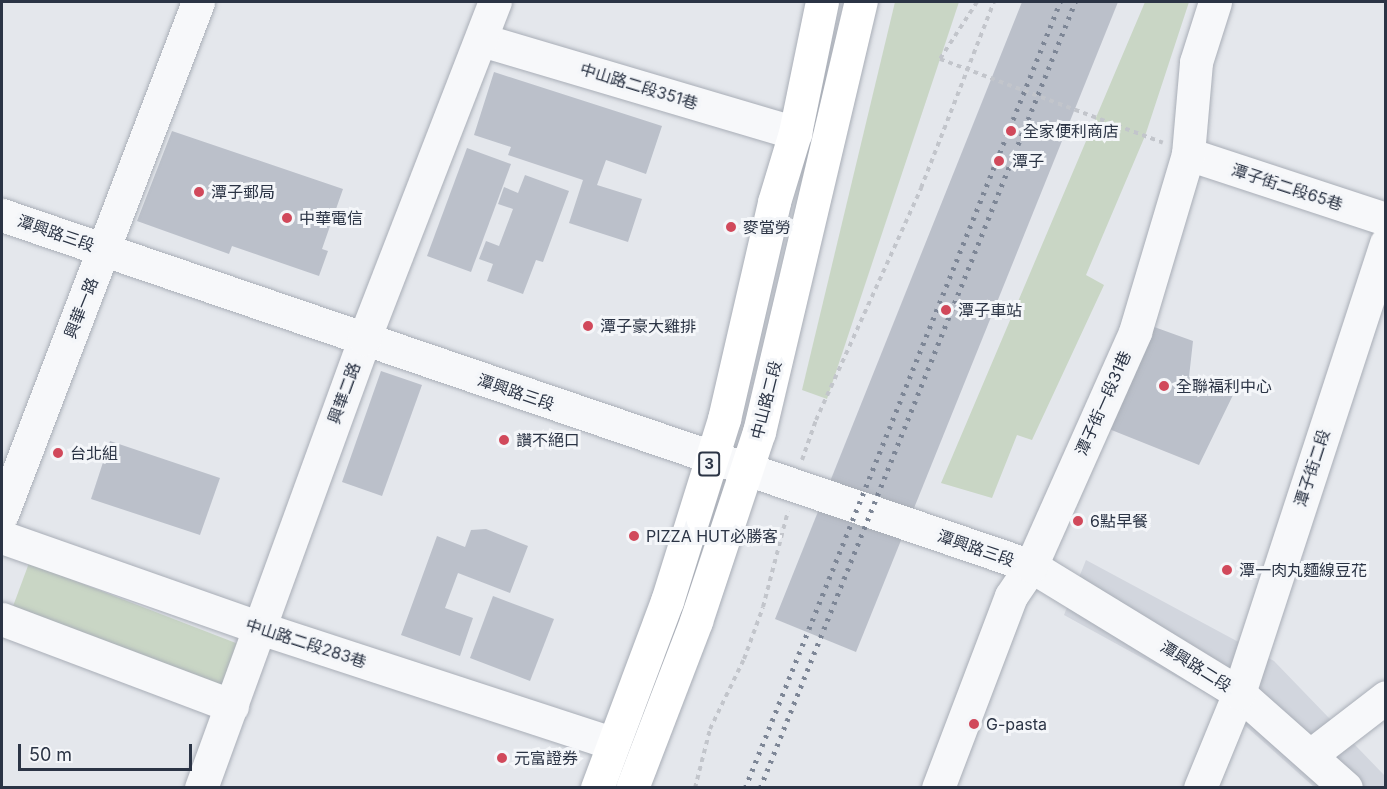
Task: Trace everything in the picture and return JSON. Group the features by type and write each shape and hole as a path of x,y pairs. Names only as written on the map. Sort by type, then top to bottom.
{"main road":[{"name":"3","path":"597,788 612,742 667,601 724,419 774,202 795,133 822,2"},
{"name":"中山路二段","path":"633,788 696,621 747,470 861,2"}],"street":[{"name":"興華一路","path":"2,514 10,466 104,249 198,2"},
{"name":"興華二路","path":"201,788 364,339 495,2"},
{"name":"潭子街一段31巷","path":"938,788 1011,596 1031,566 1135,332 1188,154 1196,62 1215,2"},
{"name":"中山路二段351巷","path":"482,40 795,133"},
{"name":"潭子街二段65巷","path":"1188,154 1386,219"},
{"name":"潭興路三段","path":"2,215 711,459 1031,566"},
{"name":"潭子街二段","path":"1200,788 1239,693 1380,277 1386,243"},
{"name":"中山路二段283巷","path":"2,537 260,628 612,742"},
{"name":"潭興路二段","path":"1031,566 1239,693 1312,754 1346,788"},
{"path":"2,619 232,706"},
{"path":"1312,754 1386,697"}],"path":[{"path":"977,2 940,59 1188,154"},
{"path":"695,788 710,729 744,658 763,607 795,487 816,420 916,199 994,2"}],"shaded area":[{"path":"1086,560 1274,661 1385,776 1385,787 1314,787 1213,697 1064,615"}],"green space":[{"path":"895,2 959,2 827,399 802,390"},
{"path":"1145,2 1189,2 1145,136 1086,275 1104,285 1032,440 1017,435 992,498 941,483"},
{"path":"29,563 241,645 223,691 12,609"}],"building":[{"name":"潭子車站","path":"1022,2 1118,2 856,652 775,619"},
{"path":"494,72 662,126 646,174 606,160 597,185 642,199 628,242 569,223 583,180 508,155 511,147 474,135"},
{"path":"172,131 343,189 322,249 328,251 319,276 232,246 229,254 137,221"},
{"path":"467,148 511,164 471,272 427,256"},
{"path":"525,175 569,191 543,262 536,260 523,294 487,281 493,264 479,259 486,241 499,246 513,209 498,204 504,187 518,193"},
{"name":"全聯福利中心","path":"1146,324 1193,341 1189,377 1233,395 1199,465 1099,425"},
{"path":"381,371 422,385 382,496 342,482"},
{"path":"110,441 220,478 200,535 91,499"},
{"path":"486,529 528,546 510,593 458,573 445,608 473,618 460,656 401,635 437,536 465,547 471,530"},
{"path":"493,596 554,619 530,681 470,658"}],"railway":[{"path":"745,788 1060,2"},
{"path":"760,788 1075,2"}],"place":[{"name":"全家便利商店","path":"1011,131"},
{"name":"潭子","path":"999,161"},
{"name":"潭子郵局","path":"199,192"},
{"name":"中華電信","path":"287,218"},
{"name":"麥當勞","path":"731,227"},
{"name":"潭子車站","path":"946,310"},
{"name":"潭子豪大雞排","path":"588,326"},
{"name":"全聯福利中心","path":"1164,386"},
{"name":"讚不絕口","path":"504,440"},
{"name":"台北組","path":"58,453"},
{"name":"6點早餐","path":"1078,521"},
{"name":"PIZZA HUT必勝客","path":"634,536"},
{"name":"潭一肉丸麵線豆花","path":"1227,570"},
{"name":"G-pasta","path":"974,724"},
{"name":"元富證券","path":"502,758"}]}
